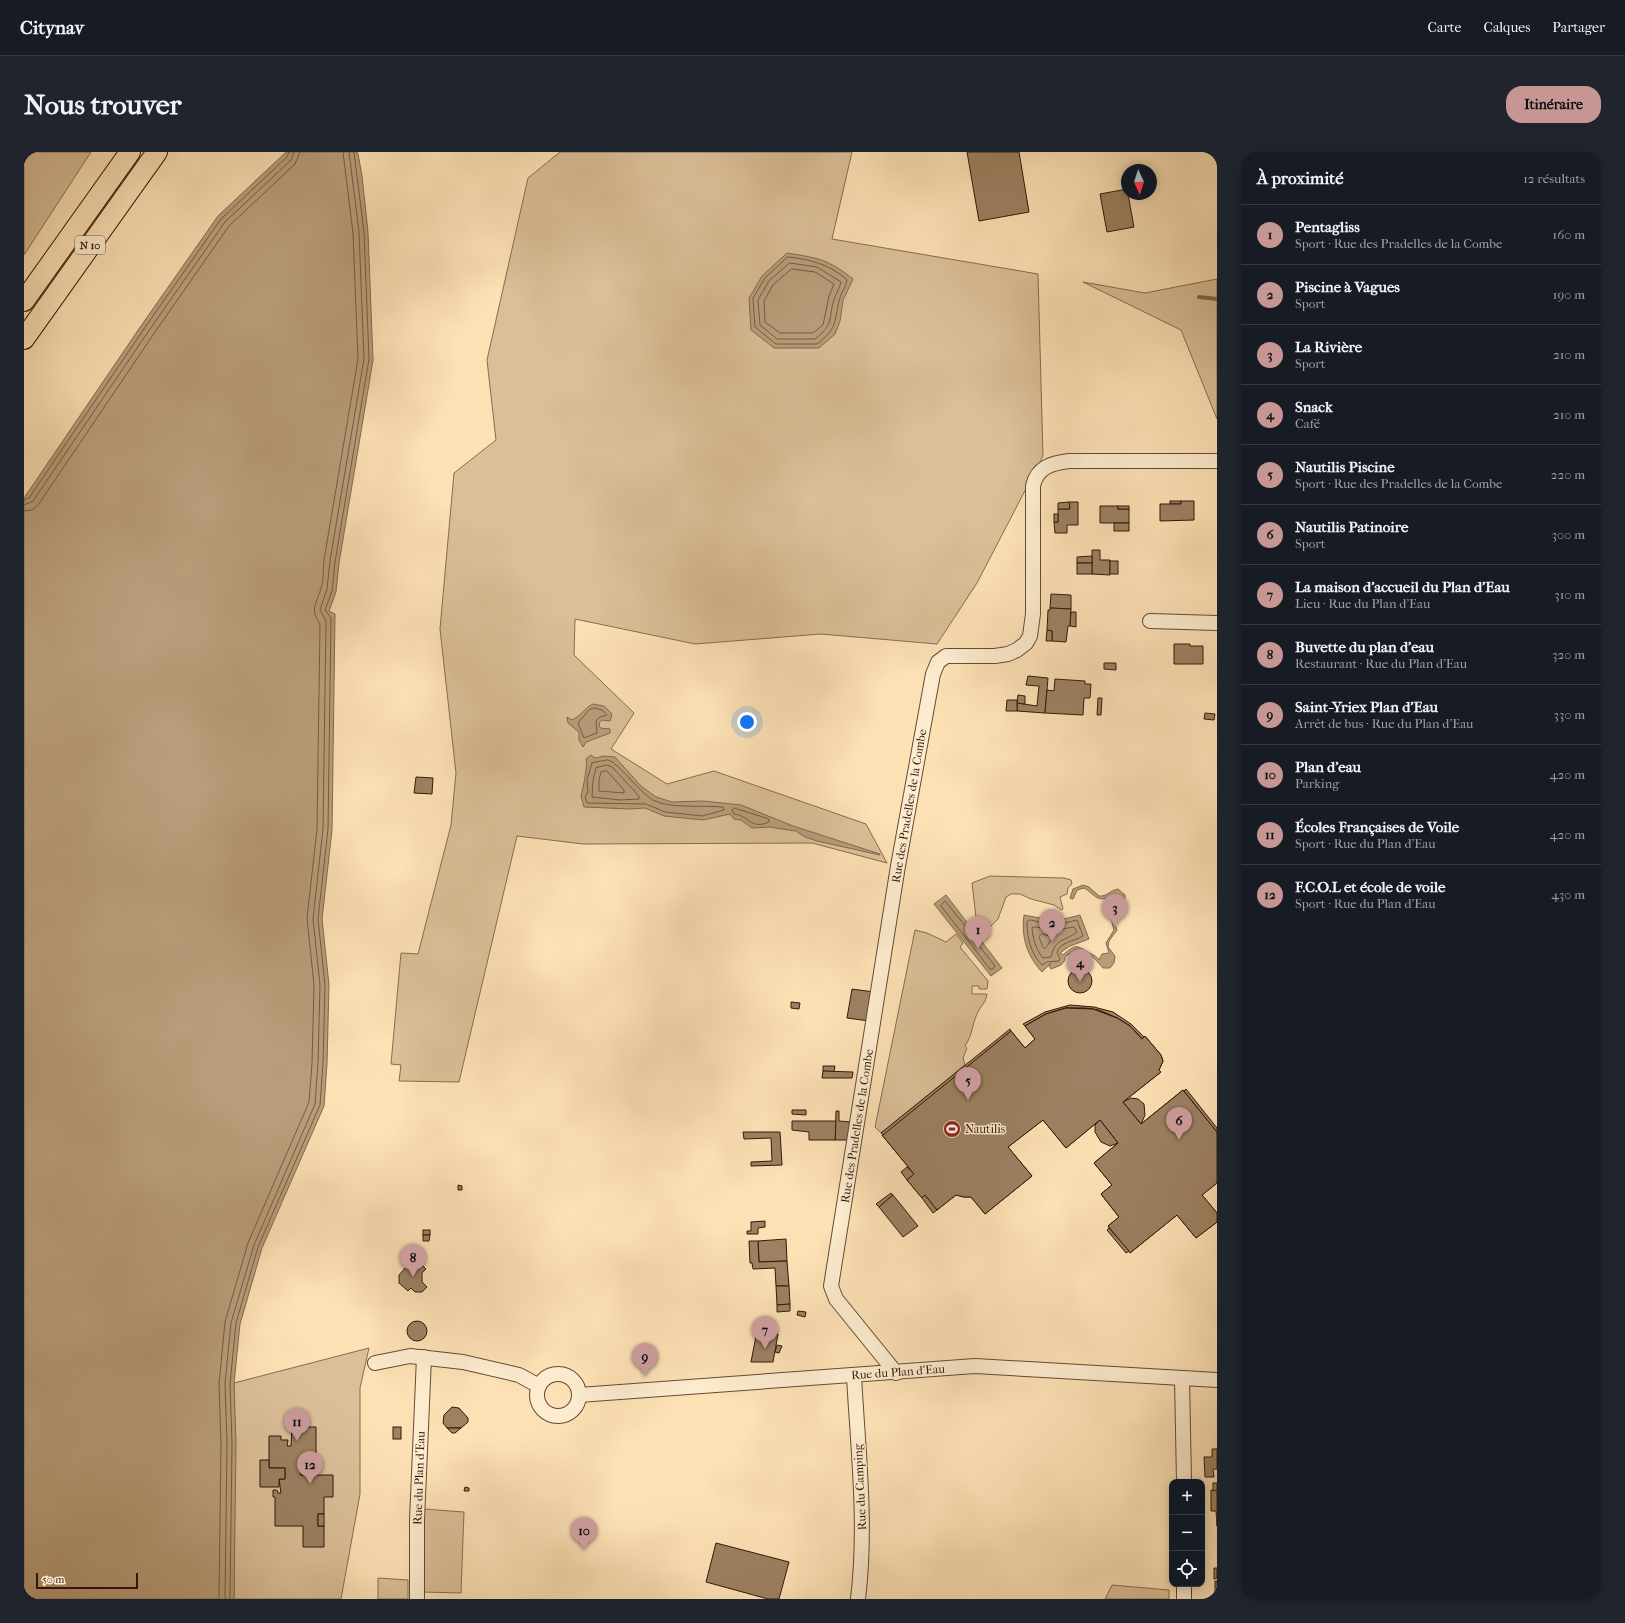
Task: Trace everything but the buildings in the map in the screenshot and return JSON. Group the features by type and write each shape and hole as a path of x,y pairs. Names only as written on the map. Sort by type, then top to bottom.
{"highway":[{"name":"N 10","path":"24,301 130,152"},
{"name":"N 10","path":"24,339 157,152"}],"street":[{"name":"Rue des Pradelles de la Combe","path":"896,1373 836,1299 831,1286 898,866 933,674 938,662 946,656 995,656 1008,654 1021,647 1030,636 1033,614 1033,486 1035,479 1044,468 1058,462 1069,461 1217,461"},
{"path":"1150,621 1217,622"},
{"path":"375,1363 410,1356 463,1362 519,1375 539,1386"},
{"name":"Rue du Plan d'Eau","path":"417,1599 418,1505 424,1357"},
{"name":"Rue du Plan d'Eau","path":"579,1395 989,1366 1217,1380"},
{"path":"562,1374 574,1381 578,1387 579,1395 577,1405 573,1410 561,1416 553,1416 546,1413 538,1402 537,1394 539,1386 548,1376 562,1374"},
{"name":"Rue du Camping","path":"854,1376 862,1518 861,1564 858,1599"},
{"path":"1182,1378 1184,1479"},
{"path":"1184,1587 1184,1599"}],"shaded area":[{"path":"24,152 91,152 24,255"},
{"path":"560,152 852,152 832,239 1038,274 1043,456 977,583 937,644 821,634 695,644 575,619 574,655 634,713 611,749 667,784 714,771 866,824 887,863 812,843 583,844 517,836 459,1082 399,1081 401,1065 391,1064 401,953 418,954 451,825 456,773 440,629 454,473 496,440 487,360 528,178"},
{"path":"1217,279 1217,419 1181,330 1083,282 1145,293"},
{"path":"990,876 1064,878 1071,880 1072,884 1068,888 1067,894 1060,897 1063,909 1061,910 1054,905 1031,899 1020,894 1011,894 1006,897 998,919 984,933 988,938 982,940 973,927 976,918 972,883"},
{"path":"915,930 927,933 946,942 956,934 963,943 960,947 988,981 987,989 979,989 979,986 972,986 972,994 987,994 985,1002 979,1010 970,1037 965,1046 967,1048 963,1058 965,1065 881,1133 875,1127"},
{"path":"369,1348 360,1388 360,1494 341,1599 234,1599 234,1383"},
{"path":"424,1509 464,1512 461,1593 421,1592"},
{"path":"378,1578 408,1580 408,1599 378,1599"},
{"path":"1112,1585 1169,1590 1169,1599 1105,1599"}],"water":[{"path":"286,152 357,152 362,176 368,232 373,360 339,563 336,592 329,611 335,614 332,830 322,919 329,985 327,1064 324,1106 262,1248 240,1324 234,1383 236,1443 234,1599 24,1599 24,498 218,216"},
{"path":"787,253 822,260 836,267 853,279 843,300 840,321 835,334 819,348 774,348 751,330 749,298 762,276"},
{"path":"593,704 604,706 612,714 610,721 602,720 599,723 600,728 610,729 610,733 586,742 583,747 579,740 579,732 568,723 567,717 571,720 574,719"},
{"path":"591,755 595,758 604,756 615,757 641,786 656,797 672,802 703,801 741,805 793,826 880,855 817,841 805,837 796,831 769,827 752,828 741,820 734,819 730,814 703,820 664,816 645,808 630,809 584,807 581,796 586,771 586,759"},
{"path":"1083,885 1089,887 1099,896 1118,889 1125,895 1125,903 1113,913 1117,930 1109,941 1108,947 1115,956 1114,963 1110,968 1103,968 1093,957 1081,950 1076,949 1065,957 1065,960 1061,965 1051,969 1049,966 1051,963 1042,972 1032,959 1026,946 1023,931 1024,915 1056,921 1080,915 1089,939 1070,946 1060,953 1063,955 1073,948 1078,947 1084,949 1099,960 1102,954 1109,953 1106,943 1114,930 1110,914 1116,905 1111,902 1110,896 1102,899 1096,897 1084,888 1077,890 1073,899 1070,898 1073,889"},
{"path":"946,895 1002,968 991,976 934,904"}],"waterway":[{"path":"1199,297 1217,299"}],"place":[{"name":"La Rivière","path":"1115,927"},
{"name":"Piscine à Vagues","path":"1052,942"},
{"name":"Pentagliss","path":"978,949"},
{"name":"Snack","path":"1080,982"},
{"name":"Nautilis Piscine","path":"968,1100"},
{"name":"Nautilis","path":"952,1129"},
{"name":"Nautilis Patinoire","path":"1179,1140"},
{"name":"Buvette du plan d'eau","path":"413,1277"},
{"name":"La maison d’accueil du Plan d’Eau","path":"765,1349"},
{"name":"Saint-Yriex Plan d'Eau","path":"645,1376"},
{"name":"Écoles Françaises de Voile","path":"297,1441"},
{"name":"F.C.O.L et école de voile","path":"310,1484"},
{"name":"Plan d'eau","path":"584,1550"}]}
